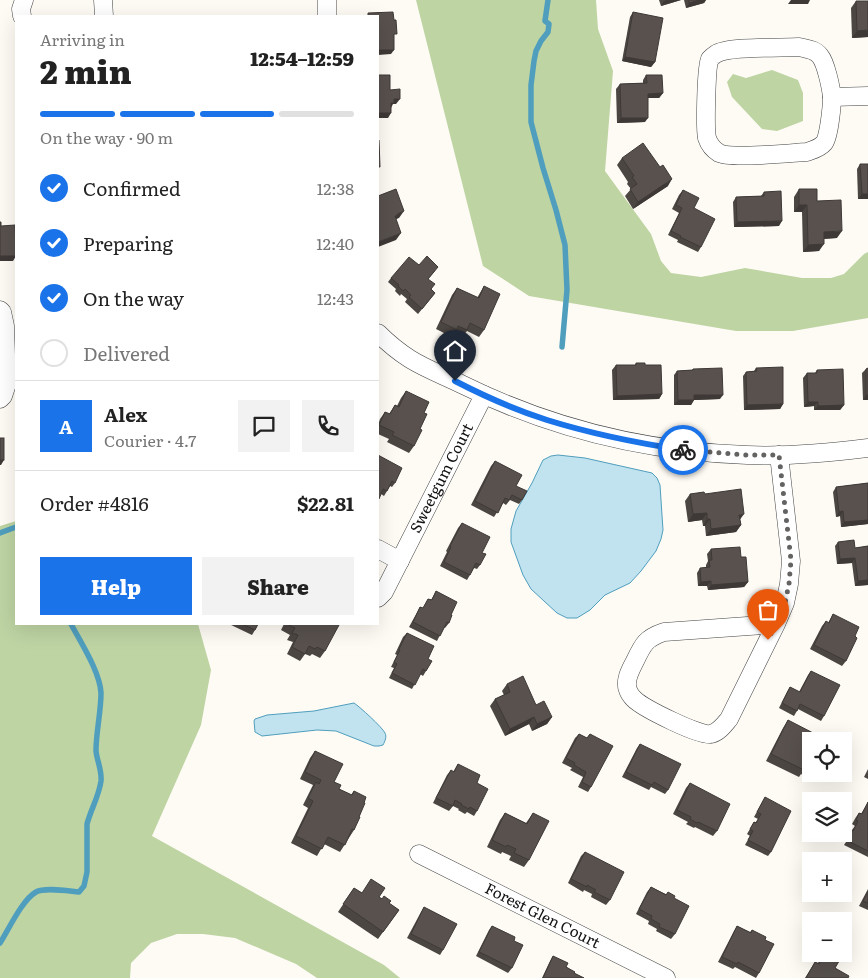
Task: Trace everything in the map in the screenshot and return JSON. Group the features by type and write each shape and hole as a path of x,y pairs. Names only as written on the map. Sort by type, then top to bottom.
{"street":[{"path":"22,15 21,9 24,0"},
{"path":"103,0 104,15"},
{"path":"326,15 327,0"},
{"path":"799,47 812,49 820,56 826,70 832,98 828,131 824,143 812,151 733,156 720,154 707,139 707,71 710,58 718,52 799,47"},
{"path":"832,98 868,96"},
{"path":"0,310 12,352 7,384 0,399"},
{"path":"379,334 410,359 484,395 546,420 592,433 690,451 747,455 815,454 868,448"},
{"name":"Sweetgum Court","path":"379,597 384,592 484,395"},
{"path":"776,624 664,632 651,637 641,647 628,676 627,689 634,699 645,707 695,731 710,734 721,729 729,719 776,624 785,603 789,584 791,560 779,455"},
{"path":"379,550 400,561"},
{"name":"Forest Glen Court","path":"419,854 666,978"}],"green space":[{"path":"416,0 596,0 598,29 613,71 605,171 651,234 661,261 671,273 701,277 745,268 802,278 831,278 844,274 868,252 868,318 793,331 736,331 529,296 483,266"},
{"path":"772,70 798,80 803,93 803,121 777,131 762,129 732,97 727,82 733,74 746,78"},
{"path":"15,521 15,625 198,625 211,670 201,725 152,836 384,965 400,978 317,978 296,964 235,938 203,934 177,934 151,943 131,963 130,978 0,978 0,526"}],"water":[{"path":"558,455 585,458 652,473 660,485 663,530 656,551 630,583 605,595 590,610 577,618 567,618 557,613 531,589 523,575 511,542 511,529 516,511 543,460"},
{"path":"354,703 383,730 386,736 383,745 374,746 336,731 317,730 262,736 255,732 255,719 267,715 314,711"}],"building":[{"path":"689,0 700,0 689,3"},
{"path":"856,1 868,1 868,30 857,31"},
{"path":"393,12 394,20 396,20 397,34 394,34 394,50 379,50 379,15 368,15 368,13"},
{"path":"633,12 663,18 655,62 625,57"},
{"path":"379,75 390,75 390,90 400,89 400,99 394,99 394,103 391,103 391,113 379,113"},
{"path":"646,75 662,75 663,93 648,94 648,118 621,118 620,84 647,83"},
{"path":"643,143 660,167 663,165 672,179 638,202 630,189 637,184 622,158"},
{"path":"860,164 868,164 868,194 862,194"},
{"path":"396,189 404,211 395,216 401,233 379,242 379,196"},
{"path":"799,189 817,189 817,201 841,200 842,231 824,232 824,244 808,245 807,205 799,205"},
{"path":"683,190 699,198 694,208 715,219 701,247 671,231 682,208 676,205"},
{"path":"781,191 782,221 737,222 736,197 764,196 764,192"},
{"path":"0,222 1,226 15,225 15,256 0,256"},
{"path":"427,256 438,267 428,279 435,284 431,289 435,293 422,309 409,297 411,295 405,289 403,291 391,278 409,257 419,265"},
{"path":"484,286 500,294 484,330 470,323 467,330 458,326 457,330 441,322 457,288 479,298"},
{"path":"636,363 661,365 662,394 617,396 616,365 636,365"},
{"path":"783,367 783,404 747,405 746,372 757,371 756,368"},
{"path":"722,368 723,395 694,395 694,400 678,400 677,371"},
{"path":"868,368 868,395 866,395 866,369"},
{"path":"843,369 844,405 818,406 818,402 808,402 807,373 817,373 817,370"},
{"path":"406,391 429,402 424,413 427,414 420,429 422,430 414,446 392,435 394,432 379,425 385,412 390,414 395,405 399,407"},
{"path":"0,438 4,438 4,460 0,460"},
{"path":"379,456 402,468 395,483 392,481 387,491 383,489 379,499"},
{"path":"495,461 522,475 516,486 527,491 522,500 512,495 509,500 505,498 498,513 475,501"},
{"path":"868,483 868,520 844,522 843,511 839,512 836,487"},
{"path":"741,489 744,514 739,515 741,525 711,529 707,513 693,514 690,494"},
{"path":"462,523 490,537 482,553 486,554 480,565 476,563 470,575 444,562"},
{"path":"854,540 855,548 868,546 868,580 858,581 855,558 840,559 838,542"},
{"path":"740,547 741,557 746,557 748,582 711,585 711,581 701,582 700,568 710,567 709,560 712,560 711,549"},
{"path":"436,591 457,602 449,623 447,622 440,636 413,622 420,607 423,608 428,599 432,600"},
{"path":"833,614 859,627 855,636 857,638 846,661 814,645 826,621 829,623"},
{"path":"244,625 258,625 255,630"},
{"path":"289,625 339,625 325,651 309,646 305,654 292,647 298,635 292,633 295,628"},
{"path":"407,633 434,646 428,659 432,661 426,671 423,669 415,685 392,673 397,664 394,662"},
{"path":"811,671 840,685 824,716 800,704 797,711 782,703 790,687 800,692"},
{"path":"523,676 536,705 544,701 552,717 537,724 534,717 510,729 495,699 510,692 507,684"},
{"path":"788,720 811,732 802,732 802,769 771,754"},
{"path":"579,734 587,738 590,734 613,746 591,787 582,782 586,772 566,758"},
{"path":"640,744 681,764 668,790 654,782 652,785 626,772"},
{"path":"315,751 343,764 334,782 341,785 339,789 352,795 354,791 366,797 360,817 345,845 328,837 322,849 296,836 313,801 308,798 316,782 319,784 321,780 305,772"},
{"path":"458,764 480,775 477,783 488,789 477,811 461,805 455,800 453,806 436,798 451,770 454,772"},
{"path":"690,783 730,804 717,831 697,823 690,819 691,817 677,810"},
{"path":"765,797 791,811 771,852 748,840 753,831 750,829 761,814 757,812"},
{"path":"868,802 868,851 850,842 852,842 852,830 858,821 856,820 859,813 862,814"},
{"path":"505,813 527,824 533,813 549,821 529,860 514,853 516,849 507,845 506,847 492,840"},
{"path":"585,852 624,872 610,900 594,892 596,890 587,885 587,887 571,879"},
{"path":"371,879 385,888 379,897 382,899 384,896 391,901 389,903 399,910 383,932 343,904 354,888 362,893"},
{"path":"651,887 666,895 668,892 675,896 674,898 689,906 675,934 659,927 660,924 651,919 652,916 639,909"},
{"path":"868,891 868,903 863,901"},
{"path":"424,907 457,924 443,950 411,934"},
{"path":"492,926 515,937 514,941 523,945 512,968 479,952"},
{"path":"737,926 751,933 752,930 766,937 765,940 774,944 759,973 738,962 737,964 722,957"},
{"path":"553,956 568,963 566,967 584,978 543,978"},
{"path":"815,962 819,964 820,962 838,962 835,968 849,976 848,978 806,978"}],"waterway":[{"path":"548,0 545,21 549,24 548,32 536,51 534,61 531,85 531,122 565,245 567,290 562,347"},
{"path":"0,533 15,527"},
{"path":"0,943 21,908 36,892 51,890 79,892 84,886 87,872 87,824 99,792 101,781 96,751 101,693 94,667 72,625"}],"way so far":[{"path":"683,450 747,455 779,455 791,560 785,603 768,640"}],"route":[{"path":"455,381 546,420 592,433 683,450"}]}
